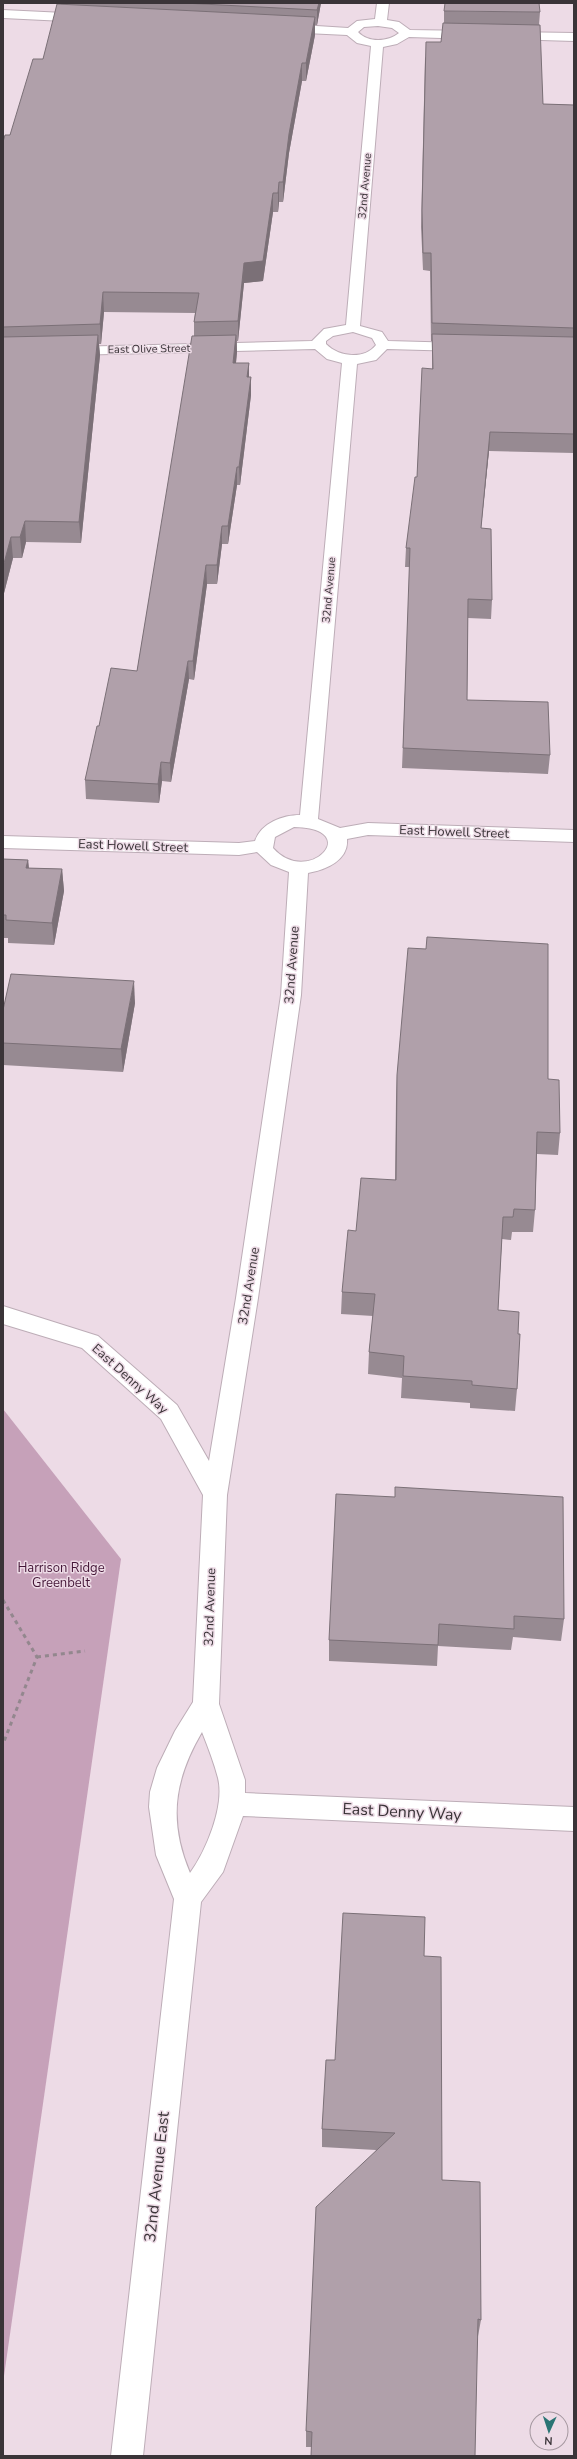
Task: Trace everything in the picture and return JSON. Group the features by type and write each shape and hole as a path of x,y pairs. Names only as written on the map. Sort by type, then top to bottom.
{"street":[{"path":"381,22 383,3"},
{"path":"3,14 97,19"},
{"path":"272,28 351,32 361,24 381,22 401,27 405,33"},
{"path":"351,32 358,39 377,43 396,41 402,38 405,33"},
{"path":"405,33 486,35"},
{"path":"502,36 574,38"},
{"name":"32nd Avenue","path":"353,328 377,43"},
{"path":"383,345 377,334 353,328 329,332 319,340 319,345 328,354 350,359 374,354 383,345 479,348"},
{"name":"East Olive Street","path":"59,351 319,345"},
{"name":"32nd Avenue","path":"309,821 350,359"},
{"path":"294,821 309,821 328,828 335,835 338,842 336,850 331,857 311,866 299,867 276,862 268,856 264,845 266,834 273,828 294,821"},
{"name":"East Howell Street","path":"335,835 368,829 574,836"},
{"name":"East Howell Street","path":"3,842 239,849 264,845"},
{"name":"32nd Avenue","path":"206,1704 215,1495 247,1298 291,995 299,867"},
{"name":"East Denny Way","path":"3,1315 90,1342 169,1412 215,1495"},
{"path":"188,1898 213,1862 230,1816 232,1780 206,1704"},
{"path":"188,1898 169,1857 162,1807 167,1778 184,1740 206,1704"},
{"name":"East Denny Way","path":"231,1804 574,1819"},
{"name":"32nd Avenue East","path":"127,2456 188,1898"}],"path":[{"path":"3,1600 37,1657"},
{"path":"37,1657 85,1651"},
{"path":"3,1744 37,1657"}],"green space":[{"name":"Harrison Ridge Greenbelt","path":"3,1409 121,1559 3,2383"}],"building":[{"path":"183,3 319,3 317,10"},
{"path":"445,3 539,3 540,12 444,11"},
{"path":"57,4 315,17 306,63 302,63 289,134 283,182 279,182 278,193 273,193 263,261 244,263 238,321 194,322 199,293 103,292 100,324 3,327 3,142 5,135 10,135 33,59 43,59"},
{"path":"443,23 540,25 543,104 574,105 574,328 432,323 431,253 423,253 422,210 426,42 441,42"},
{"path":"432,334 574,337 574,434 490,432 481,528 491,529 492,600 468,599 467,700 548,702 550,755 403,748 410,548 406,548 415,477 417,477 422,368 433,369"},
{"path":"98,335 79,522 25,521 20,537 11,537 3,567 3,337"},
{"path":"236,335 233,363 249,363 247,377 251,377 239,467 237,467 228,526 222,526 217,565 206,565 193,661 188,661 170,763 161,762 158,784 85,780 97,726 99,726 111,668 137,671 192,336"},
{"path":"3,859 28,860 26,868 62,869 52,923 6,920 6,915 3,915"},
{"path":"427,937 548,944 548,1079 559,1080 560,1133 537,1132 535,1210 514,1209 513,1217 503,1217 498,1310 519,1312 518,1334 520,1334 517,1389 472,1385 472,1381 403,1376 404,1356 369,1352 375,1294 342,1292 348,1230 356,1231 361,1178 396,1180 397,1075 408,948 426,949"},
{"path":"11,974 134,981 121,1049 3,1043 3,1010"},
{"path":"395,1487 563,1497 564,1619 514,1616 514,1629 439,1624 438,1645 329,1640 336,1494 395,1497"},
{"path":"343,1913 425,1917 424,1956 441,1957 442,2180 480,2182 481,2320 478,2319 475,2456 311,2456 312,2432 306,2431 316,2207 395,2133 322,2129 326,2060 335,2060"}]}
